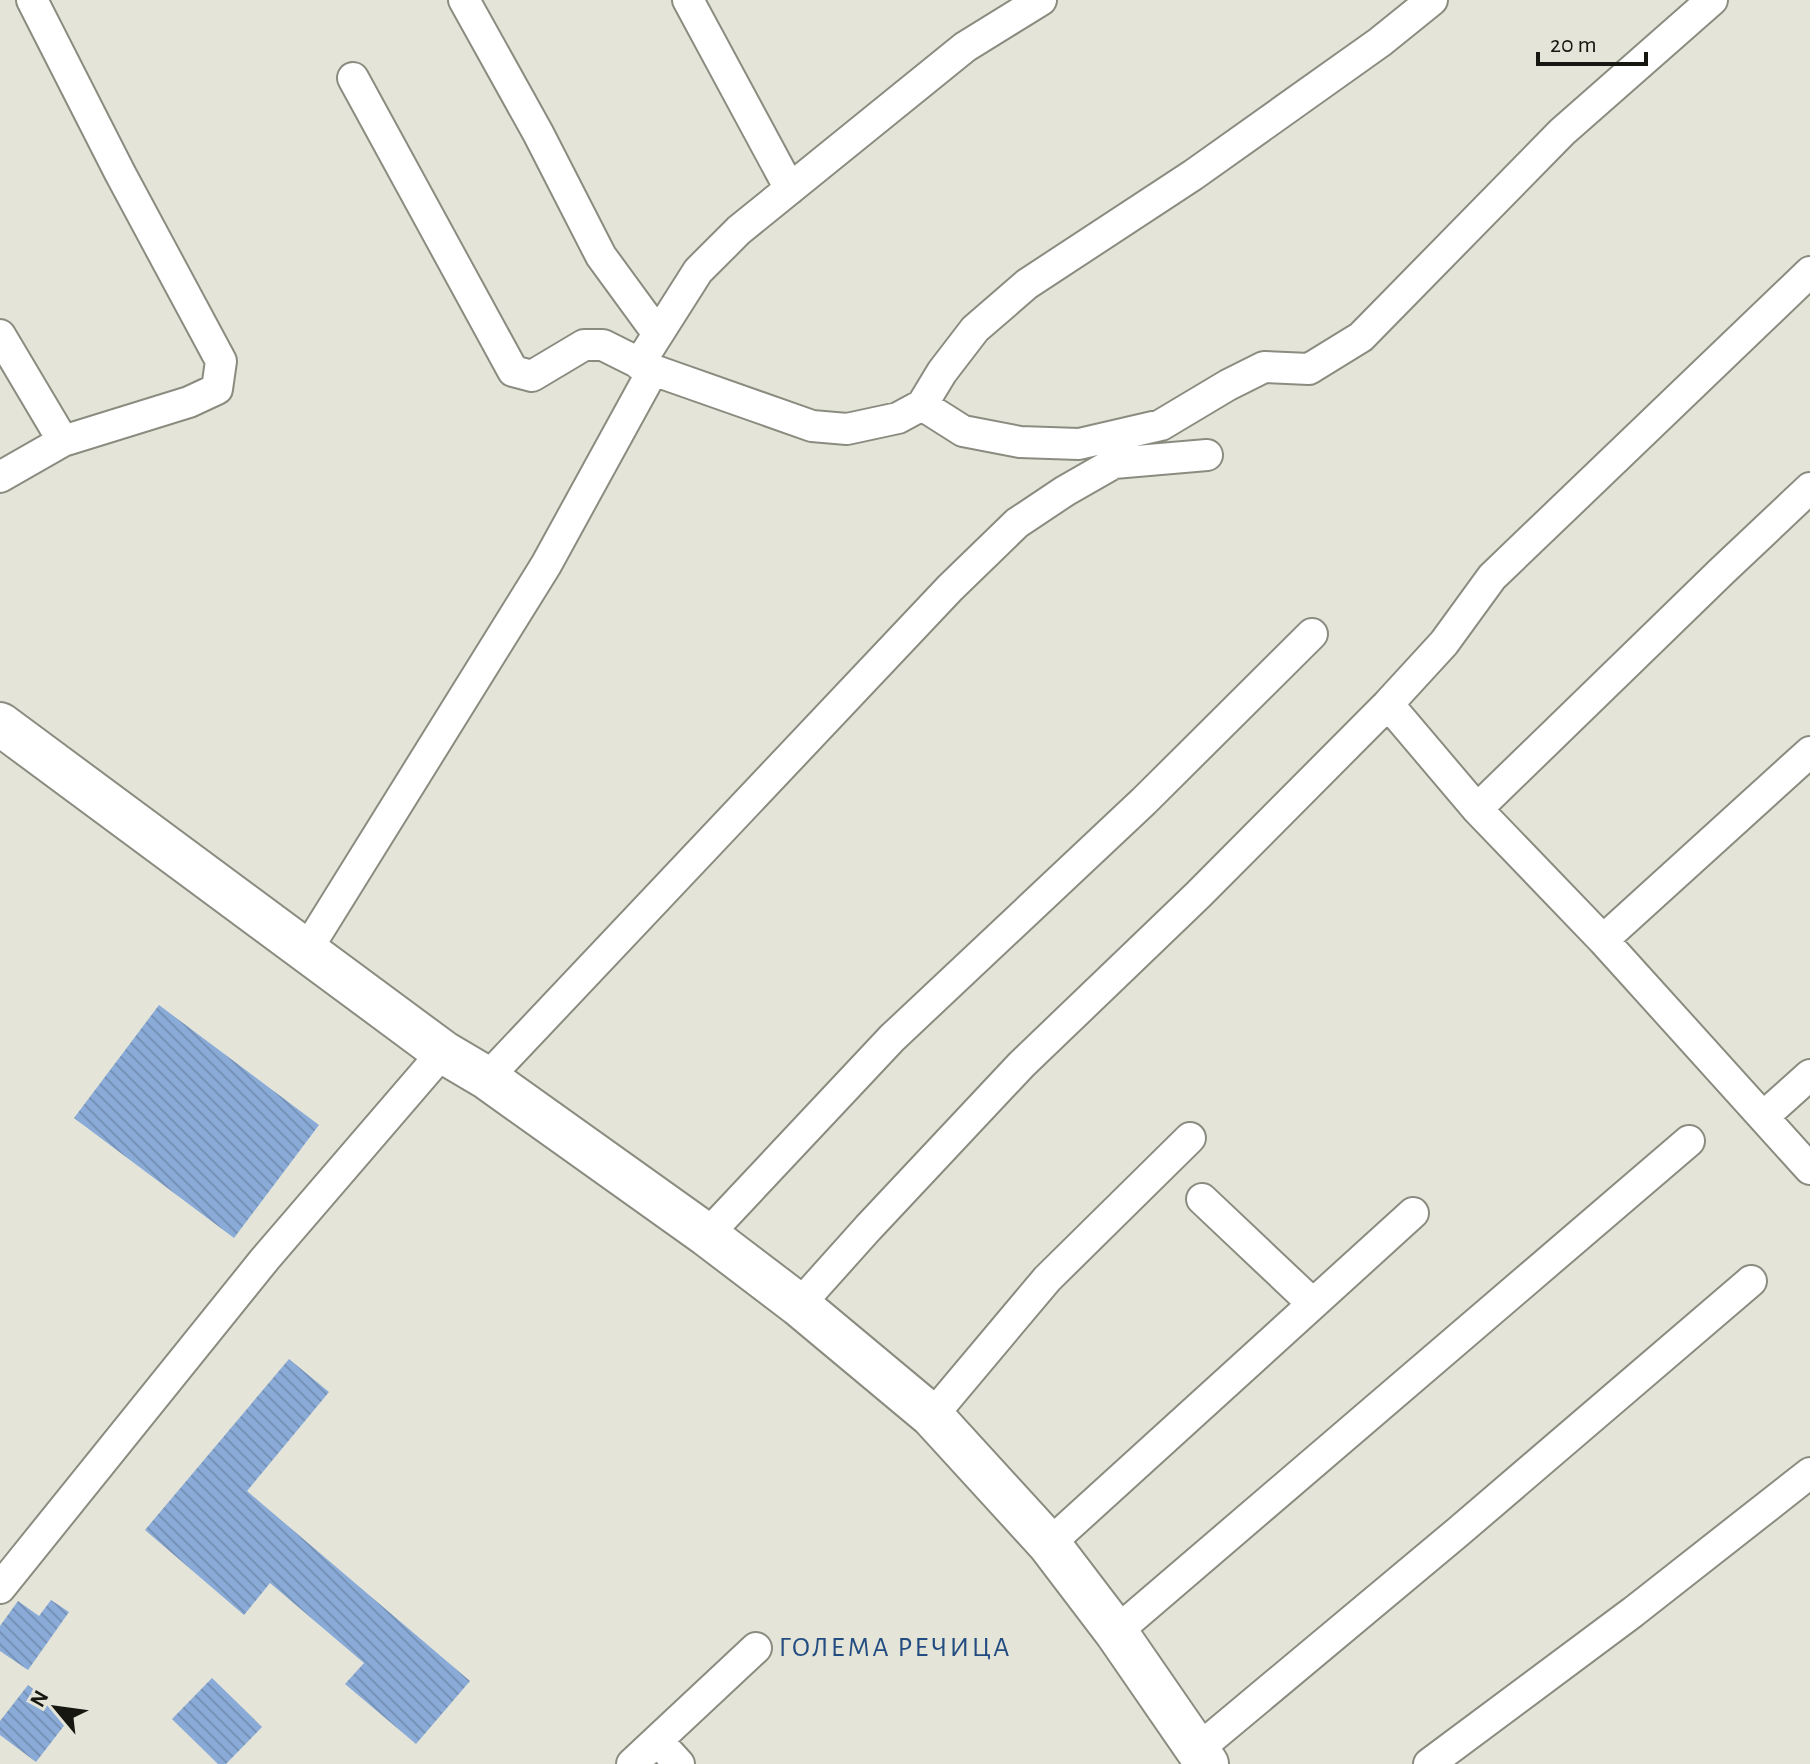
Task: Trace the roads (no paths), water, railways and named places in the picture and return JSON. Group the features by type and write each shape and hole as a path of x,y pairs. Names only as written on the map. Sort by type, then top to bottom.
{"main road":[{"path":"0,724 443,1052 487,1078 707,1235 799,1305 932,1416 1049,1544 1116,1632 1202,1757"}],"street":[{"path":"0,477 63,441 189,402 217,389 221,361 32,0"},
{"path":"464,0 538,133 601,256 658,334"},
{"path":"688,0 790,189"},
{"path":"306,951 546,565 646,367 658,334 698,271 739,230 965,47 1041,0"},
{"path":"353,78 513,371 532,376 584,345 603,345 646,367 812,426 847,429 898,418 922,405 942,372 975,329 1027,284 1193,175 1380,42 1432,0"},
{"path":"922,405 963,431 1020,442 1079,444 1161,425 1264,367 1309,369 1361,337 1562,132 1712,0"},
{"path":"799,1305 1021,1065 1198,895 1388,704 1444,643 1492,577 1810,272"},
{"path":"0,335 63,441"},
{"path":"487,1078 950,588 1017,523 1114,463 1207,455"},
{"path":"1477,809 1810,488"},
{"path":"707,1235 892,1038 1144,801 1312,634"},
{"path":"1388,704 1477,809 1603,940 1810,1169"},
{"path":"1603,940 1810,752"},
{"path":"0,1588 265,1259 443,1052"},
{"path":"1763,1117 1810,1075"},
{"path":"932,1416 1047,1279 1190,1138"},
{"path":"1116,1632 1689,1141"},
{"path":"1202,1199 1313,1304"},
{"path":"1049,1544 1413,1213"},
{"path":"1202,1757 1751,1281"},
{"path":"1429,1764 1633,1612 1810,1473"},
{"path":"632,1764 756,1648"},
{"path":"658,1741 679,1764"}],"district":[{"name":"ГОЛЕМА РЕЧИЦА","path":"895,1646"}]}
